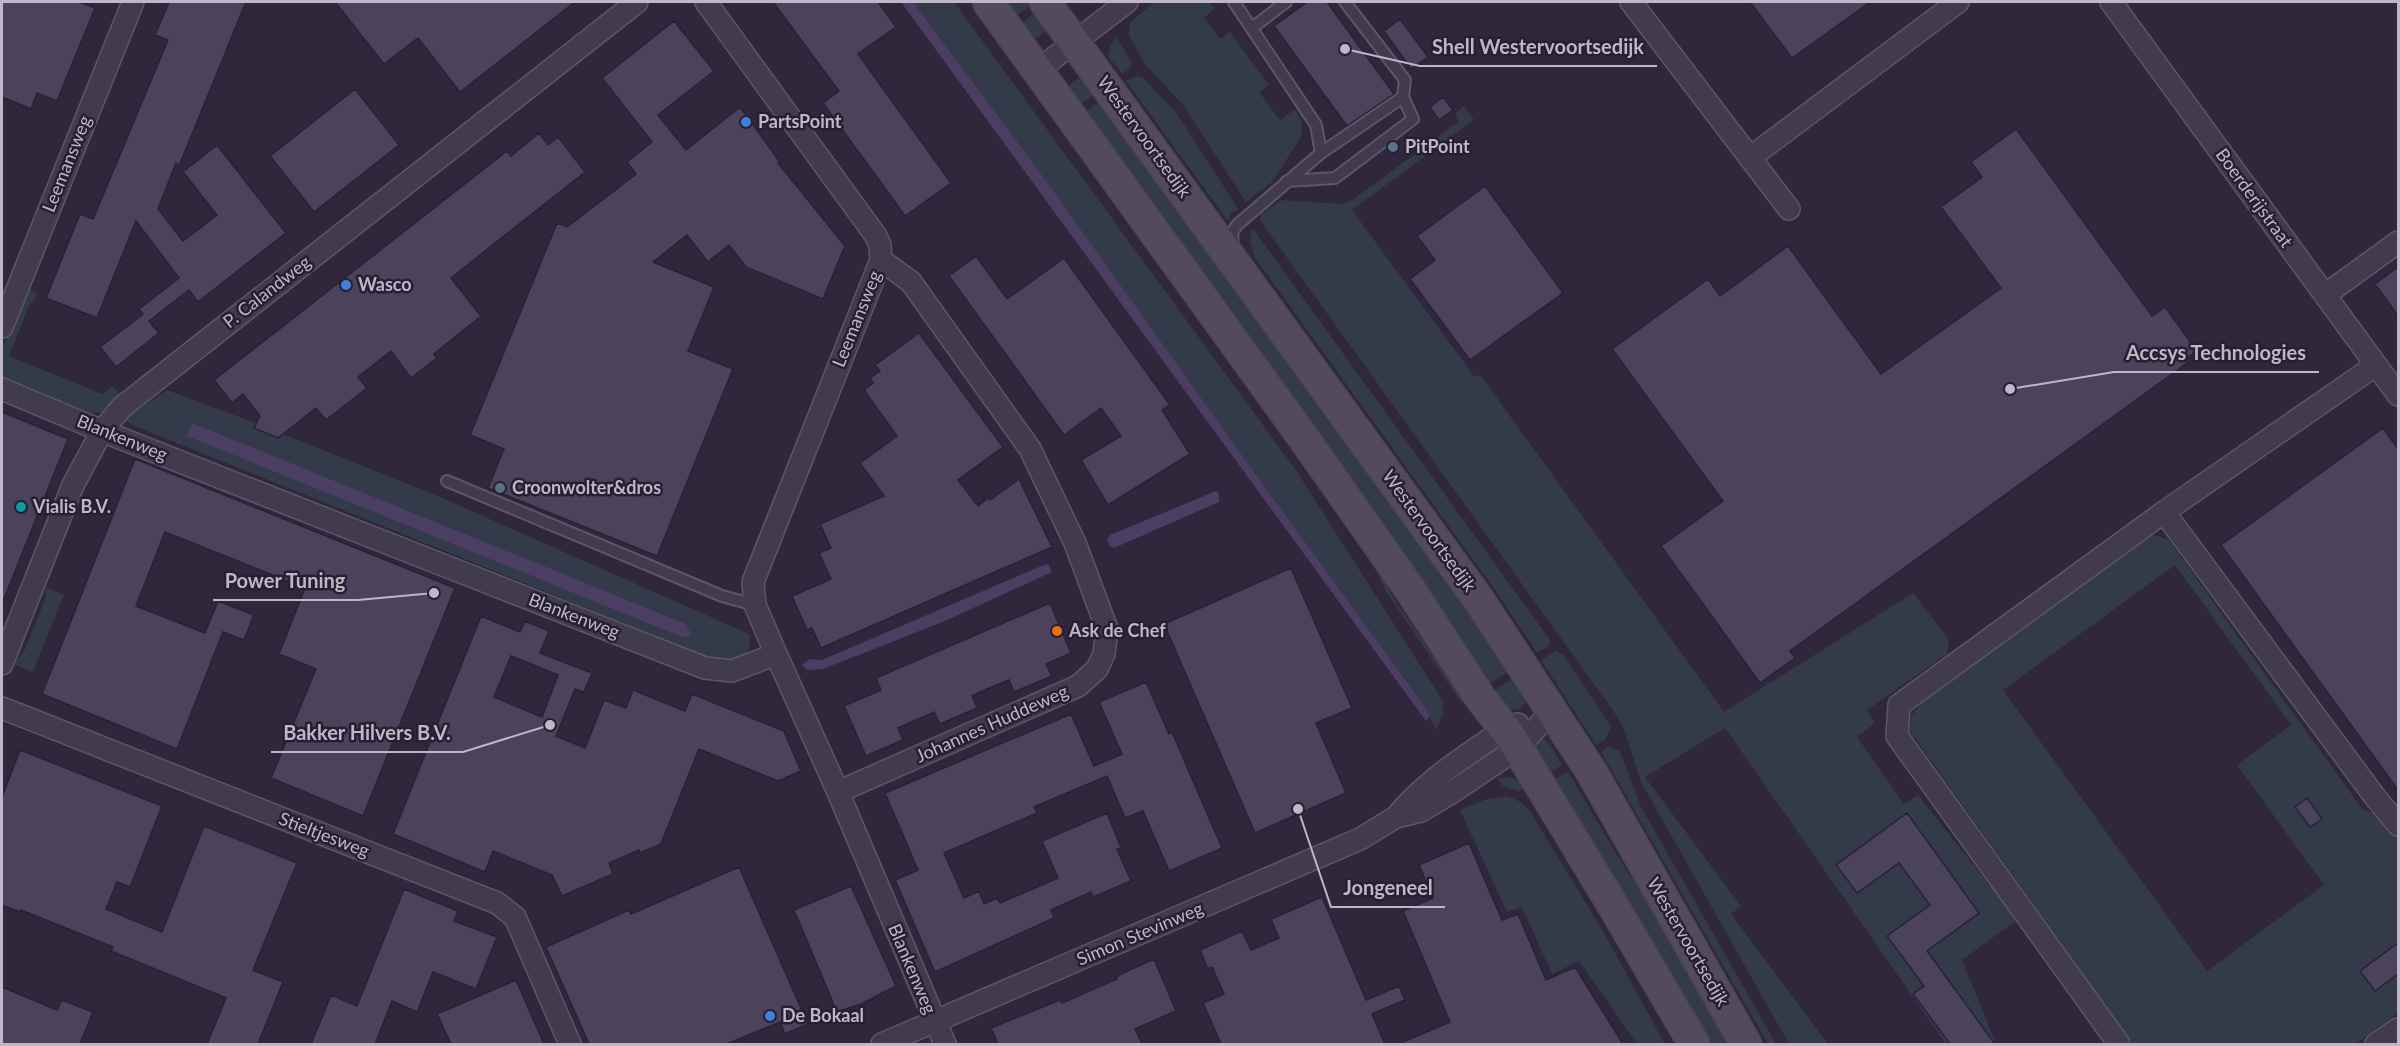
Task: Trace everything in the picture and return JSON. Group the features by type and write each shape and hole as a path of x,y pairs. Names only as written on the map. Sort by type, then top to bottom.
{"main road":[{"path":"988,2 1302,436 1411,591 1479,696 1511,738 1694,1044"},
{"name":"Westervoortsedijk","path":"1045,2 1479,600 1591,771 1746,1044"}],"street":[{"name":"Leemansweg","path":"2,327 133,2"},
{"name":"P. Calandweg","path":"2,664 74,485 102,431 122,407 637,2"},
{"name":"Leemansweg","path":"706,2 880,244 880,260 753,582 755,605 776,654"},
{"path":"1038,70 1127,2"},
{"path":"1630,2 1789,209"},
{"path":"1751,157 1958,2"},
{"name":"Boerderijstraat","path":"2111,2 2325,296 2398,391"},
{"path":"2325,296 2398,242"},
{"name":"Johannes Huddeweg","path":"838,792 1078,686 1097,669 1104,654 1107,629 1075,543 1030,449 911,282 880,260"},
{"path":"2119,1044 1897,736 1899,705 2164,512 2376,365"},
{"name":"Blankenweg","path":"2,389 102,431 705,668 732,671 776,654 838,792 945,1044"},
{"path":"2164,512 2398,825"},
{"name":"Stieltjesweg","path":"2,708 497,903 515,917 570,1044"},
{"path":"1511,738 1552,711"},
{"name":"Simon Stevinweg","path":"1396,817 1411,799 1434,778 1474,750 1511,738"},
{"name":"Simon Stevinweg","path":"882,1044 1360,839 1396,817 1421,810 1451,794 1511,738"},
{"path":"2376,1044 2398,1029"}],"lane":[{"path":"1234,2 1316,124 1321,153"},
{"path":"1252,28 1286,2"},
{"path":"1287,181 1335,178 1413,120 1403,97 1405,80 1345,2"},
{"path":"1234,260 1232,233 1237,225 1321,153 1403,97"},
{"path":"447,481 722,596 755,605"}],"shaded area":[{"path":"901,2 913,2 1042,175 1425,707 1430,716 1426,721"},
{"path":"913,2 954,2 1295,469 1443,701 1443,713 1436,730 1425,707 1042,175"},
{"path":"1000,2 1033,2 1034,3 1012,18"},
{"path":"1154,2 1209,2 1215,8 1204,18 1220,39 1230,32 1269,85 1259,92 1280,120 1295,109 1302,122 1301,137 1272,182 1246,202 1183,105 1144,63 1129,35 1130,23"},
{"path":"1040,9 1047,29 1040,36 1031,39 1018,26"},
{"path":"1117,37 1132,63 1130,68 1122,74 1108,56 1111,44"},
{"path":"997,39 1056,122 997,43"},
{"path":"1138,76 1142,77 1176,112 1238,209 1231,213 1228,221 1126,81"},
{"path":"1085,77 1099,92 1076,107 1071,97 1071,84"},
{"path":"1104,98 1513,669 1490,683 1400,552 1082,114"},
{"path":"1464,106 1474,120 1352,210 1474,376 1481,376 1724,712 1913,593 1946,636 1949,642 1947,654 1867,710 1875,723 1857,737 1904,804 1918,795 2017,920 1962,960 1996,1044 1946,1044 1725,728 1645,777 1741,906 1731,914 1828,1044 1789,1044 1641,782 1624,729 1614,712 1260,219 1261,214 1282,200 1342,204 1351,201 1458,122 1455,113"},
{"path":"1062,128 1364,540 1392,596 1464,701 1460,701 1385,589 1367,552 1061,131"},
{"path":"1252,230 1550,640 1549,646 1537,653 1495,590 1255,258 1250,241"},
{"path":"28,289 37,293 35,300 30,304 9,356 102,394 113,386 122,398 108,409 99,413 67,406 2,376 2,349"},
{"path":"167,390 266,427 272,436 278,432 433,494 749,634 748,651 732,659 708,657 132,425 124,419"},
{"path":"192,423 686,624 692,636 682,637 187,436"},
{"path":"1216,491 1219,493 1219,502 1114,548 1107,540 1110,535"},
{"path":"2147,534 2168,539 2363,810 2382,815 2398,834 2398,1013 2355,1044 2133,1044 1910,731 1911,716 1922,703","holes":["2175,565 2291,725 2237,765 2324,885 2207,971 2003,690"]},
{"path":"1046,564 1052,572 945,621 823,669 807,670 802,665 809,659 822,660"},
{"path":"45,587 64,595 33,672 15,665 23,654 46,597"},
{"path":"1556,651 1563,654 1611,726 1605,740 1596,745 1541,660"},
{"path":"1517,675 1529,699 1520,709 1511,709 1505,705 1495,690"},
{"path":"1543,738 1551,746 1562,765 1548,774 1534,753 1533,741"},
{"path":"1609,746 1620,751 1640,805 1776,1044 1768,1044 1601,752"},
{"path":"1568,772 1628,873 1669,923 1735,1044 1704,1044 1552,781"},
{"path":"1512,777 1528,786 1519,791 1503,786 1497,778"},
{"path":"1507,796 1521,802 1531,813 1603,931 1665,1044 1637,1044 1579,961 1552,974 1522,907 1507,912 1460,810 1484,800"}],"building":[{"path":"2,2 80,2 95,8 57,101 37,93 31,109 2,97"},
{"path":"169,2 246,2 179,166 176,163 158,209 183,241 217,215 183,172 217,145 286,233 198,302 189,290 149,321 159,333 116,367 100,347 143,314 139,309 179,278 136,221 97,318 46,298 80,214 93,219 168,40 155,35"},
{"path":"335,2 575,2 460,92 418,38 384,64"},
{"path":"773,2 878,2 896,27 858,54 951,183 905,216 823,103 839,91"},
{"path":"1307,2 1327,2 1394,94 1347,126 1274,26"},
{"path":"1750,2 1870,2 1792,58"},
{"path":"1400,19 1428,57 1411,69 1384,31"},
{"path":"674,21 714,71 658,115 686,150 740,107 780,162 778,163 845,246 823,299 746,267 729,245 708,262 687,235 653,262 714,287 688,351 733,369 657,556 488,488 504,449 470,435 557,223 567,227 636,174 627,162 652,142 602,78"},
{"path":"355,89 399,145 314,212 270,156"},
{"path":"1443,97 1453,110 1439,120 1430,107"},
{"path":"2016,129 2152,316 2165,307 2197,351 2184,360 2187,363 1790,651 1795,658 1760,683 1661,546 1723,501 1612,349 1708,279 1720,296 1788,246 1881,374 2001,288 1941,207 1982,177 1971,162"},
{"path":"539,133 548,145 558,137 585,172 451,278 481,316 434,354 437,358 411,378 391,351 358,377 367,388 326,420 316,408 278,438 254,428 260,416 243,394 232,403 214,380 507,151 511,156"},
{"path":"1485,186 1563,293 1470,360 1410,279 1435,260 1417,236"},
{"path":"976,256 1007,299 1064,258 1170,405 1162,410 1190,454 1108,505 1081,460 1121,436 1101,408 1064,435 949,276"},
{"path":"2398,267 2398,316 2375,284"},
{"path":"919,333 1003,447 958,480 978,506 1019,479 1052,547 821,648 812,628 807,630 792,596 831,579 819,553 831,548 820,524 884,496 860,463 897,436 864,390 873,383 870,378 880,371 875,365"},
{"name":"Vialis B.V.","path":"2,412 68,439 2,604"},
{"path":"2383,428 2398,449 2398,790 2221,545"},
{"path":"135,459 455,588 363,816 271,778 316,669 279,654 305,588 165,532 136,606 205,633 218,601 254,615 244,640 223,632 177,749 42,694"},
{"path":"1291,568 1352,708 1316,723 1346,793 1255,833 1164,624"},
{"path":"1050,603 1071,653 1046,664 1052,676 1014,692 1009,680 987,689 972,696 977,708 940,724 934,712 898,728 903,740 866,756 844,706 881,690 876,678"},
{"path":"481,616 520,632 525,621 549,631 540,653 592,673 584,692 575,689 556,736 585,748 604,700 626,708 633,690 685,711 692,694 784,731 801,771 778,781 699,749 661,844 640,853 639,850 609,863 613,874 562,896 552,875 493,851 485,872 393,834","holes":["511,656 558,675 542,717 494,697"]},
{"path":"1146,682 1169,734 1172,732 1222,848 1169,871 1143,811 1125,818 1107,776 1034,807 1037,813 944,853 964,898 979,891 984,904 997,898 1000,903 1058,878 1042,841 1107,813 1121,848 1117,849 1131,881 1093,897 1091,892 1051,910 1054,918 935,972 895,880 918,870 885,793 1071,714 1094,766 1122,754 1099,702"},
{"path":"20,750 162,806 130,887 117,882 106,909 162,932 204,826 297,863 253,970 283,982 258,1044 207,1044 226,998 111,951 113,947 21,910 20,912 2,905 2,797"},
{"path":"2307,798 2322,819 2310,827 2295,807"},
{"path":"1907,813 1979,913 1927,951 1995,1044 1950,1044 1913,994 1924,986 1887,936 1930,905 1899,863 1857,893 1836,865"},
{"path":"1469,843 1502,920 1518,914 1546,980 1575,967 1623,1044 1398,1044 1450,1022 1403,911 1433,898 1419,865"},
{"path":"739,867 808,1024 785,1034 780,1022 727,1044 589,1044 546,947 629,910 631,914"},
{"path":"851,886 896,986 863,1003 837,1012 794,910"},
{"path":"404,889 458,911 454,921 497,937 476,989 433,972 417,1012 392,1001 375,1044 311,1044 331,995 357,1006"},
{"path":"1322,897 1366,1000 1399,986 1405,1000 1372,1014 1385,1044 1221,1044 1203,1003 1224,994 1212,967 1208,969 1200,950 1242,931 1251,950 1279,938 1271,919"},
{"path":"2398,943 2398,974 2375,991 2360,971"},
{"path":"1154,959 1176,1011 1135,1029 1142,1044 998,1044 991,1028 1060,1000 1062,1003 1117,979 1116,977 1123,973"},
{"path":"516,980 544,1044 451,1044 437,1014"},
{"path":"2,987 57,1010 62,1000 93,1012 80,1044 2,1044"}],"place":[{"name":"Shell Westervoortsedijk","path":"1345,49"},
{"name":"PartsPoint","path":"746,122"},
{"name":"PitPoint","path":"1393,147"},
{"name":"Wasco","path":"346,285"},
{"name":"Accsys Technologies","path":"2010,389"},
{"name":"Croonwolter&dros","path":"500,488"},
{"name":"Vialis B.V.","path":"21,507"},
{"name":"Power Tuning","path":"434,593"},
{"name":"Ask de Chef","path":"1057,631"},
{"name":"Bakker Hilvers B.V.","path":"550,725"},
{"name":"Jongeneel","path":"1298,809"},
{"name":"De Bokaal","path":"770,1016"}]}
